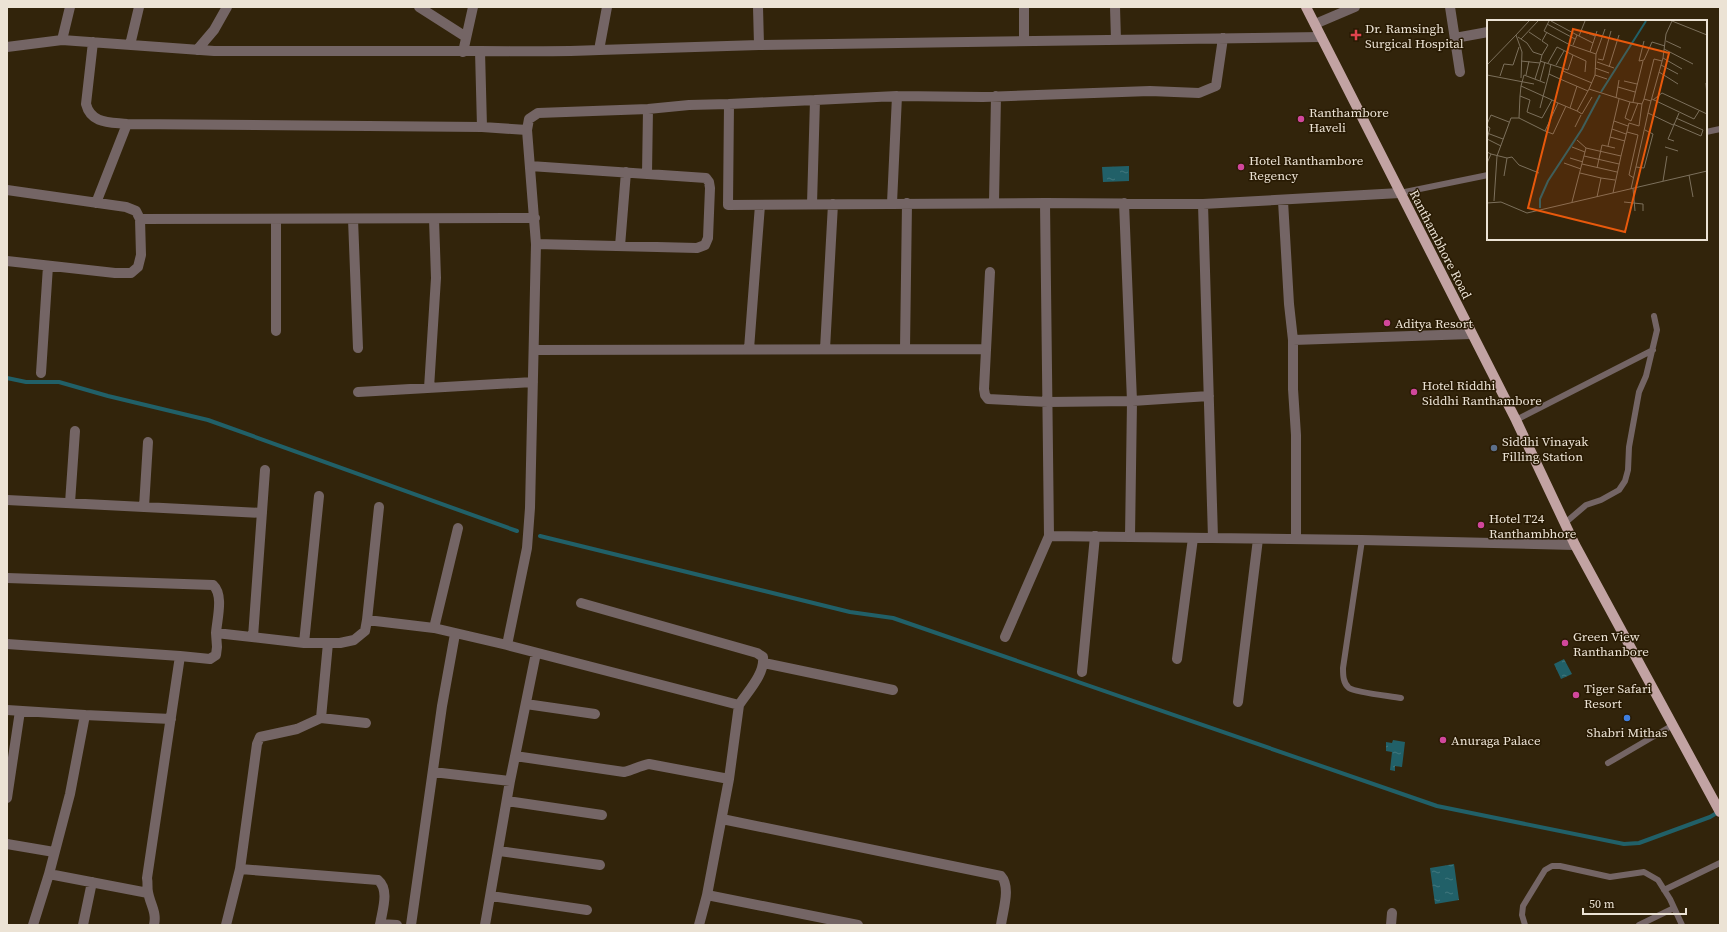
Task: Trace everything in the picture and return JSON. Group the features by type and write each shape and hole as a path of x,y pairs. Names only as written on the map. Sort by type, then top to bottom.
{"main road":[{"name":"Ranthambhore Road","path":"1306,7 1516,420 1575,545 1720,812"}],"street":[{"path":"62,40 70,7"},
{"path":"130,45 139,7"},
{"path":"197,50 214,30 227,7"},
{"path":"419,7 466,37"},
{"path":"462,52 473,7"},
{"path":"599,50 607,7"},
{"path":"758,7 759,45"},
{"path":"1024,7 1024,41"},
{"path":"1115,7 1116,40"},
{"path":"1315,24 1355,7"},
{"path":"1450,7 1460,72"},
{"path":"1455,38 1487,32"},
{"path":"7,47 62,40 197,50 323,53 480,51 560,52 759,45 1321,37"},
{"path":"507,645 527,548 530,508 536,244 527,130 529,119 538,113 648,109 689,105 897,96 996,96 1150,91 1199,93 1216,86 1223,38"},
{"path":"93,42 86,104 88,112 95,119 127,124 482,127 527,130"},
{"path":"480,51 482,127"},
{"path":"892,203 897,96"},
{"path":"994,202 996,96"},
{"path":"812,204 815,100"},
{"path":"728,205 729,104"},
{"path":"647,174 648,109"},
{"path":"96,203 127,124"},
{"path":"530,166 706,178 710,182 710,228 705,246 697,248 536,244"},
{"path":"620,246 626,172"},
{"path":"7,190 126,207 136,211 140,219 141,255 138,266 131,273 115,273 7,261"},
{"path":"710,205 994,202 1203,204 1283,201 1400,193"},
{"path":"1283,201 1289,304 1293,340 1293,388 1296,435 1296,539"},
{"path":"905,349 907,203"},
{"path":"1005,638 1049,536 1046,203"},
{"path":"1124,203 1132,401 1130,537"},
{"path":"825,349 833,204"},
{"path":"1203,204 1213,538"},
{"path":"749,350 760,205"},
{"path":"140,219 276,220 535,218"},
{"path":"353,219 358,348"},
{"path":"428,388 436,278 434,219"},
{"path":"276,220 276,331"},
{"path":"41,373 48,266"},
{"path":"990,272 984,389 985,395 988,399 1048,402 1132,401 1209,396"},
{"path":"1293,340 1471,334"},
{"path":"534,350 986,349"},
{"path":"358,392 533,382"},
{"path":"70,503 75,430"},
{"path":"144,507 148,442"},
{"path":"252,637 265,470"},
{"path":"304,643 319,496"},
{"path":"7,500 262,513"},
{"path":"216,633 304,643 340,643 354,640 365,631 379,507"},
{"path":"434,628 458,528"},
{"path":"1049,536 1258,538 1575,545"},
{"path":"1082,672 1095,536"},
{"path":"1178,659 1193,538"},
{"path":"1238,702 1258,538"},
{"path":"7,578 213,585 217,589 218,595 216,633 217,647 216,655 210,659 7,644"},
{"path":"581,603 758,653 763,657 764,662 761,671 739,704 722,819 707,895 699,925"},
{"path":"367,620 434,628 739,704"},
{"path":"411,925 442,706 455,634"},
{"path":"321,718 328,643"},
{"path":"485,925 510,781 536,653"},
{"path":"154,925 154,909 148,893 147,878 180,656"},
{"path":"764,662 893,690"},
{"path":"526,704 595,714"},
{"path":"7,710 171,719"},
{"path":"7,798 20,711"},
{"path":"33,925 50,874 54,852 70,794 85,715"},
{"path":"226,925 240,869 256,744 260,737 297,729 321,718 366,723"},
{"path":"515,756 624,772 649,764 729,779"},
{"path":"433,772 510,781"},
{"path":"507,800 602,815"},
{"path":"722,819 1001,876 1006,881 1001,925"},
{"path":"7,844 54,852"},
{"path":"499,851 600,866"},
{"path":"240,869 378,880 383,884 385,892 380,924 397,925"},
{"path":"50,874 148,893"},
{"path":"83,925 92,882"},
{"path":"707,895 858,925"},
{"path":"491,896 587,910"},
{"path":"1391,925 1392,913"}],"lane":[{"path":"1707,132 1720,129"},
{"path":"1400,193 1487,175"},
{"path":"1565,523 1586,505 1619,490 1625,481 1628,470 1629,447 1639,392 1646,376 1657,330 1654,316"},
{"path":"1516,420 1653,350"},
{"path":"1362,540 1343,668 1344,679 1349,688 1358,691 1401,698"},
{"path":"1608,763 1673,725"},
{"path":"1664,890 1720,863"},
{"path":"1525,925 1522,915 1523,906 1545,870 1552,866 1560,866 1610,877 1644,872 1658,880 1682,925"},
{"path":"1639,925 1674,908"}],"water":[{"path":"1129,166 1129,181 1103,182 1102,167"},
{"path":"1564,659 1572,674 1561,679 1554,664"},
{"path":"1393,740 1405,742 1402,767 1395,766 1395,771 1390,770 1392,752 1386,751 1386,742 1392,743"},
{"path":"1454,864 1459,900 1435,904 1430,868"}],"waterway":[{"path":"7,378 26,382 59,382 108,396 208,420 517,531"},
{"path":"540,536 850,612 893,618 1437,806 1624,844 1639,843 1710,817 1720,811"}],"place":[{"name":"Dr. Ramsingh Surgical Hospital","path":"1356,35"},
{"name":"Ranthambore Haveli","path":"1301,119"},
{"name":"Hotel Ranthambore Regency","path":"1241,167"},
{"name":"Aditya Resort","path":"1387,323"},
{"name":"Hotel Riddhi Siddhi Ranthambore","path":"1414,392"},
{"name":"Siddhi Vinayak Filling Station","path":"1494,448"},
{"name":"Hotel T24 Ranthambhore","path":"1481,525"},
{"name":"Green View Ranthanbore","path":"1565,643"},
{"name":"Tiger Safari Resort","path":"1576,695"},
{"name":"Shabri Mithas","path":"1627,718"},
{"name":"Anuraga Palace","path":"1443,740"}]}
